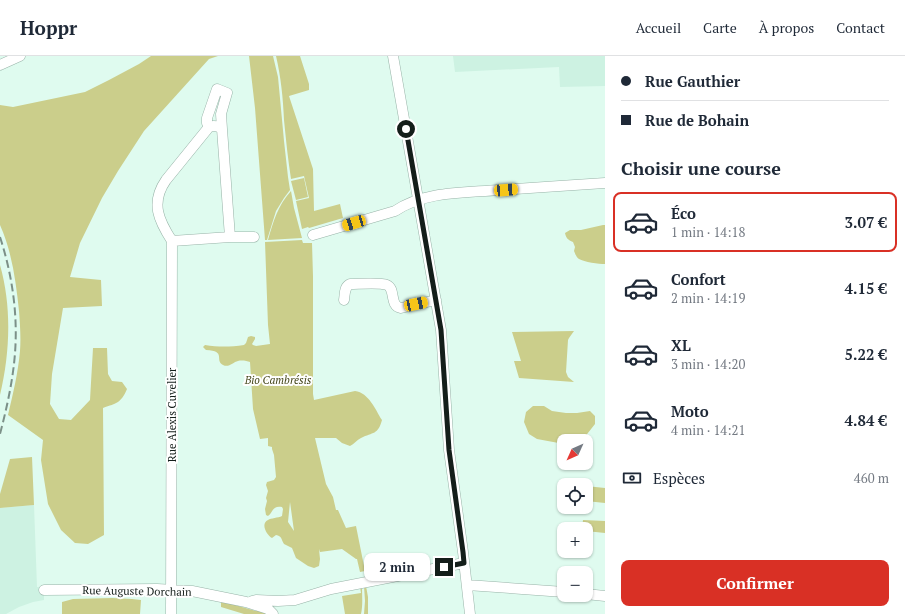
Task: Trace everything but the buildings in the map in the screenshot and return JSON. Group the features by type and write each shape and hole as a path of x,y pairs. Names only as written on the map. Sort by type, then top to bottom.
{"street":[{"path":"0,65 20,56"},
{"path":"393,56 441,330 449,450 470,614"},
{"path":"209,127 207,118 217,89 227,93 221,114 230,237"},
{"path":"222,129 216,126 209,127 166,180 158,200 158,215 164,229 172,241 254,237"},
{"path":"313,235 395,210 419,200 445,194 605,183"},
{"name":"Rue Alexis Cuvelier","path":"171,614 172,241"},
{"path":"344,300 345,290 350,284 382,284 391,288 395,305 401,308 436,300"},
{"path":"246,602 256,600 282,602 295,600 330,589 464,563"},
{"path":"467,585 557,591"},
{"name":"Rue Auguste Dorchain","path":"44,590 157,589 200,592 246,602 268,609 273,614"},
{"path":"593,595 605,596"},
{"path":"278,614 295,600"}],"shaded area":[{"path":"453,56 605,56 605,86 560,87 559,67 455,72"},
{"path":"34,505 37,587 44,587 44,600 19,607 6,614 0,614 0,508"}],"green space":[{"path":"151,56 218,56 209,59 144,131 102,198 80,243 70,277 101,280 102,306 63,308 52,374 50,404 59,419 71,420 90,400 93,348 107,348 108,374 112,381 122,382 127,389 123,397 118,402 103,408 104,535 88,544 75,543 61,530 48,504 41,460 43,440 8,415 18,367 20,336 15,278 8,246 0,225 0,105 13,107 85,92 139,64"},
{"path":"249,56 273,56 278,77 290,190 276,211 267,240 265,240 255,108"},
{"path":"276,56 300,56 309,84 309,90 289,96 313,169 314,211 340,204 343,218 302,229 296,201 309,198 304,176 291,179 282,88"},
{"path":"304,178 308,197 296,200 291,181"},
{"path":"291,191 302,238 268,240 279,208 286,196"},
{"path":"605,225 605,264 588,262 579,259 574,251 575,247 573,242 568,239 565,233 570,230 581,230"},
{"name":"Bio Cambrésis","path":"302,240 303,243 312,243 314,400 355,391 360,392 368,398 382,420 377,431 361,438 350,446 342,443 336,438 315,438 326,484 333,497 336,510 338,510 346,528 356,526 365,571 360,572 357,559 342,549 320,552 319,549 319,566 314,568 308,566 296,558 292,548 284,544 279,536 276,535 272,538 268,534 264,527 266,522 269,519 282,516 283,509 282,507 276,507 270,515 266,515 265,509 268,491 266,485 267,482 274,480 276,477 274,455 272,447 268,446 268,438 260,439 253,409 250,362 240,361 225,366 221,363 216,352 206,350 203,347 205,345 244,345 248,337 251,336 255,337 252,344 253,345 270,344 265,242","holes":["290,502 294,531 288,522"]},
{"path":"0,265 4,281 8,314 8,346 0,395"},
{"path":"574,331 568,340 566,372 568,377 574,382 519,378 514,361 521,361 512,332"},
{"path":"533,406 544,406 552,411 566,413 590,411 595,416 595,424 587,434 557,434 557,443 537,439 529,434 524,422 526,412"},
{"path":"32,457 34,505 0,508 0,494 10,459"},
{"path":"593,487 605,488 605,503 593,502"},
{"path":"583,520 605,521 605,533 593,532 593,522 583,522"},
{"path":"364,586 366,586 368,597 368,614 364,614"},
{"path":"360,587 362,587 361,614 345,614 342,596 361,593"},
{"path":"112,598 141,600 140,614 62,614 62,602 73,599"},
{"path":"221,601 256,611 259,609 268,614 244,614 221,607"}],"railway":[{"path":"0,237 11,280 16,324 14,363 0,434"}],"route":[{"path":"406,129 441,330 449,450 464,563 444,567"}]}
